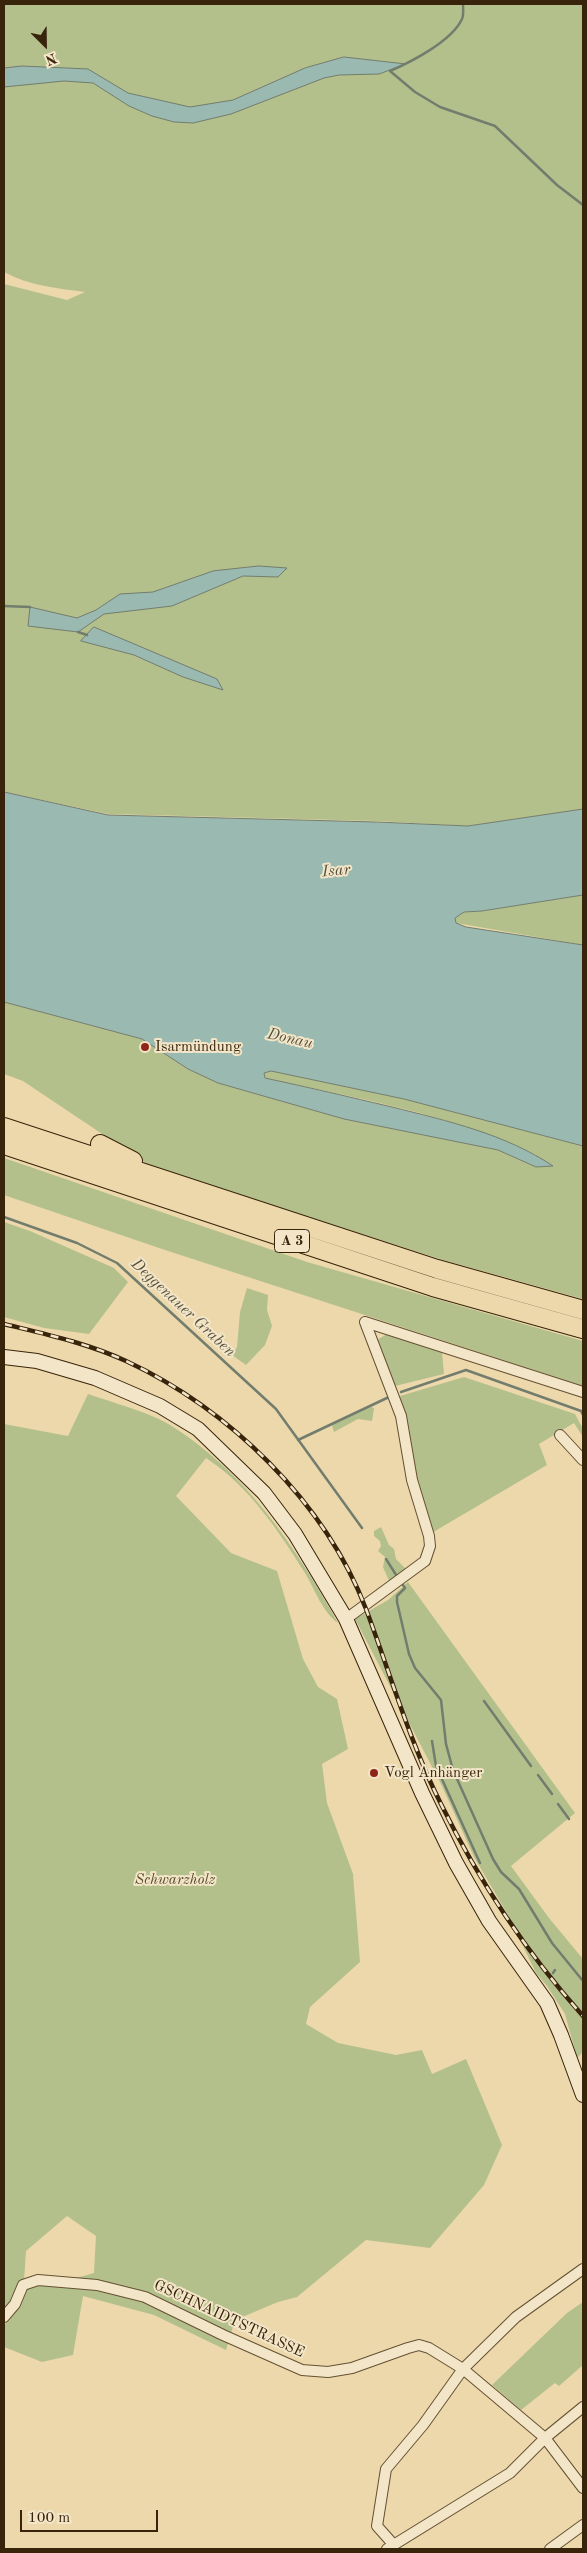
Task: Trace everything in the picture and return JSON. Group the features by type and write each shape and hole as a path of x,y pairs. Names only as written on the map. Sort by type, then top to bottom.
{"highway":[{"name":"A 3","path":"4,1127 437,1269 583,1310"},
{"path":"100,1144 138,1164 150,1176"},
{"name":"A 3","path":"4,1146 433,1287 583,1329"}],"main road":[{"path":"4,1357 37,1361 95,1378 160,1406 198,1429 264,1493 295,1534 346,1619 422,1793 456,1863 489,1921 546,2003 561,2035 583,2095"}],"street":[{"path":"346,1619 394,1586 425,1561 430,1546 429,1536 410,1473 401,1416 365,1322 583,1392"},
{"path":"560,1435 583,1460"},
{"path":"583,2268 516,2317 463,2369 423,2425 386,2468 377,2526 390,2547 510,2473 545,2438 583,2407"},
{"name":"GSCHNAIDTSTRASSE","path":"4,2317 15,2304 24,2285 33,2280 97,2286 145,2297 223,2335 302,2370 328,2372 352,2368 420,2345 429,2348 463,2369 545,2438 583,2488"},
{"path":"550,2549 583,2525"}],"green space":[{"path":"4,4 583,4 583,809 468,826 376,821 108,814 4,792 4,284 67,300 85,292 53,288 14,277 4,272"},
{"path":"583,895 583,945 456,923 455,917 464,912 482,911"},
{"path":"4,1002 142,1039 188,1069 218,1083 344,1119 498,1150 536,1167 536,1155 471,1128 368,1100 265,1078 264,1073 271,1071 404,1099 583,1146 583,1299 443,1260 150,1166 23,1081 4,1074"},
{"path":"4,1158 307,1262 583,1341 583,1386 162,1249 4,1195"},
{"path":"4,1222 30,1231 114,1268 128,1282 89,1334 44,1328 4,1317"},
{"path":"247,1288 268,1295 267,1310 272,1326 265,1345 246,1365 232,1355 237,1347 240,1312"},
{"path":"387,1334 442,1352 444,1374 395,1386 384,1365 377,1340"},
{"path":"464,1377 575,1414 583,1429 583,1437 574,1423 539,1444 547,1465 430,1534 419,1500 400,1396"},
{"name":"Schwarzholz","path":"88,1394 142,1412 170,1425 222,1465 245,1488 286,1539 322,1594 338,1623 323,1607 295,1557 262,1510 236,1482 206,1458 176,1496 231,1553 277,1571 303,1659 318,1687 337,1699 348,1749 322,1764 327,1803 353,1874 360,1962 310,2007 306,2024 338,2043 396,2055 422,2050 432,2074 466,2059 502,2145 484,2185 430,2248 366,2240 297,2297 278,2302 235,2320 226,2350 154,2315 83,2296 73,2355 42,2362 4,2347 4,2325 10,2320 25,2287 33,2284 55,2284 94,2273 96,2236 67,2216 26,2251 24,2281 4,2311 4,1424 68,1436"},
{"path":"371,1407 374,1408 372,1421 358,1419 334,1432 332,1425"},
{"path":"381,1527 389,1545 394,1549 396,1559 406,1569 405,1573 390,1580 390,1583 383,1567 385,1557 378,1551 381,1546 380,1541 374,1536 374,1531"},
{"path":"408,1582 575,1813 511,1866 549,1918 583,1959 583,2052 577,2058 565,2014 536,1973 508,1915 474,1857 442,1786 355,1619 388,1600"},
{"path":"583,2302 583,2365 559,2386 555,2383 521,2410 492,2385 567,2313"}],"water":[{"path":"344,57 406,64 379,74 339,75 324,78 231,114 193,123 174,122 152,116 129,106 93,83 64,81 4,87 4,68 22,66 88,69 128,93 190,107 233,100 305,68"},
{"path":"259,566 287,568 278,577 243,576 172,606 104,614 78,632 28,626 30,607 77,618 96,610 120,594 153,592 213,571"},
{"path":"94,627 217,679 223,690 183,677 134,655 81,641"},
{"path":"4,792 108,815 468,826 583,809 583,895 482,911 464,912 455,918 456,923 466,927 583,945 583,1146 404,1099 271,1071 264,1073 265,1078 392,1107 476,1130 515,1145 553,1166 536,1167 498,1150 344,1119 218,1083 188,1069 142,1039 4,1002"}],"waterway":[{"path":"463,4 462,19 449,35 430,50 390,71 415,92 440,107 495,126 557,185 583,205"},
{"path":"4,606 30,607"},
{"path":"78,632 87,635"},
{"name":"Deggenauer Graben","path":"4,1217 77,1243 117,1263 276,1409 362,1528"},
{"name":"Deggenauer Graben","path":"401,1392 466,1370 581,1411 583,1415"},
{"name":"Deggenauer Graben","path":"298,1440 389,1397"},
{"path":"386,1559 398,1578"},
{"path":"401,1582 405,1588 397,1596 397,1602 409,1654 415,1668 441,1700 446,1744 453,1770 493,1859 501,1872 519,1889 552,1943 583,1981"},
{"path":"484,1701 531,1766"},
{"path":"432,1741 436,1766 480,1863"},
{"path":"538,1775 552,1794"},
{"path":"558,1804 569,1819"}],"railway":[{"path":"4,1324 96,1349 126,1361 164,1381 201,1405 236,1432 269,1463 299,1496 326,1532 348,1570 366,1609 401,1708 430,1781 471,1861 523,1941 583,2016"}],"place":[{"name":"Isarmündung","path":"145,1047"},
{"name":"Vogl Anhänger","path":"374,1773"}],"water label":[{"name":"Isar","path":"336,871"},
{"name":"Donau","path":"290,1039"}]}
